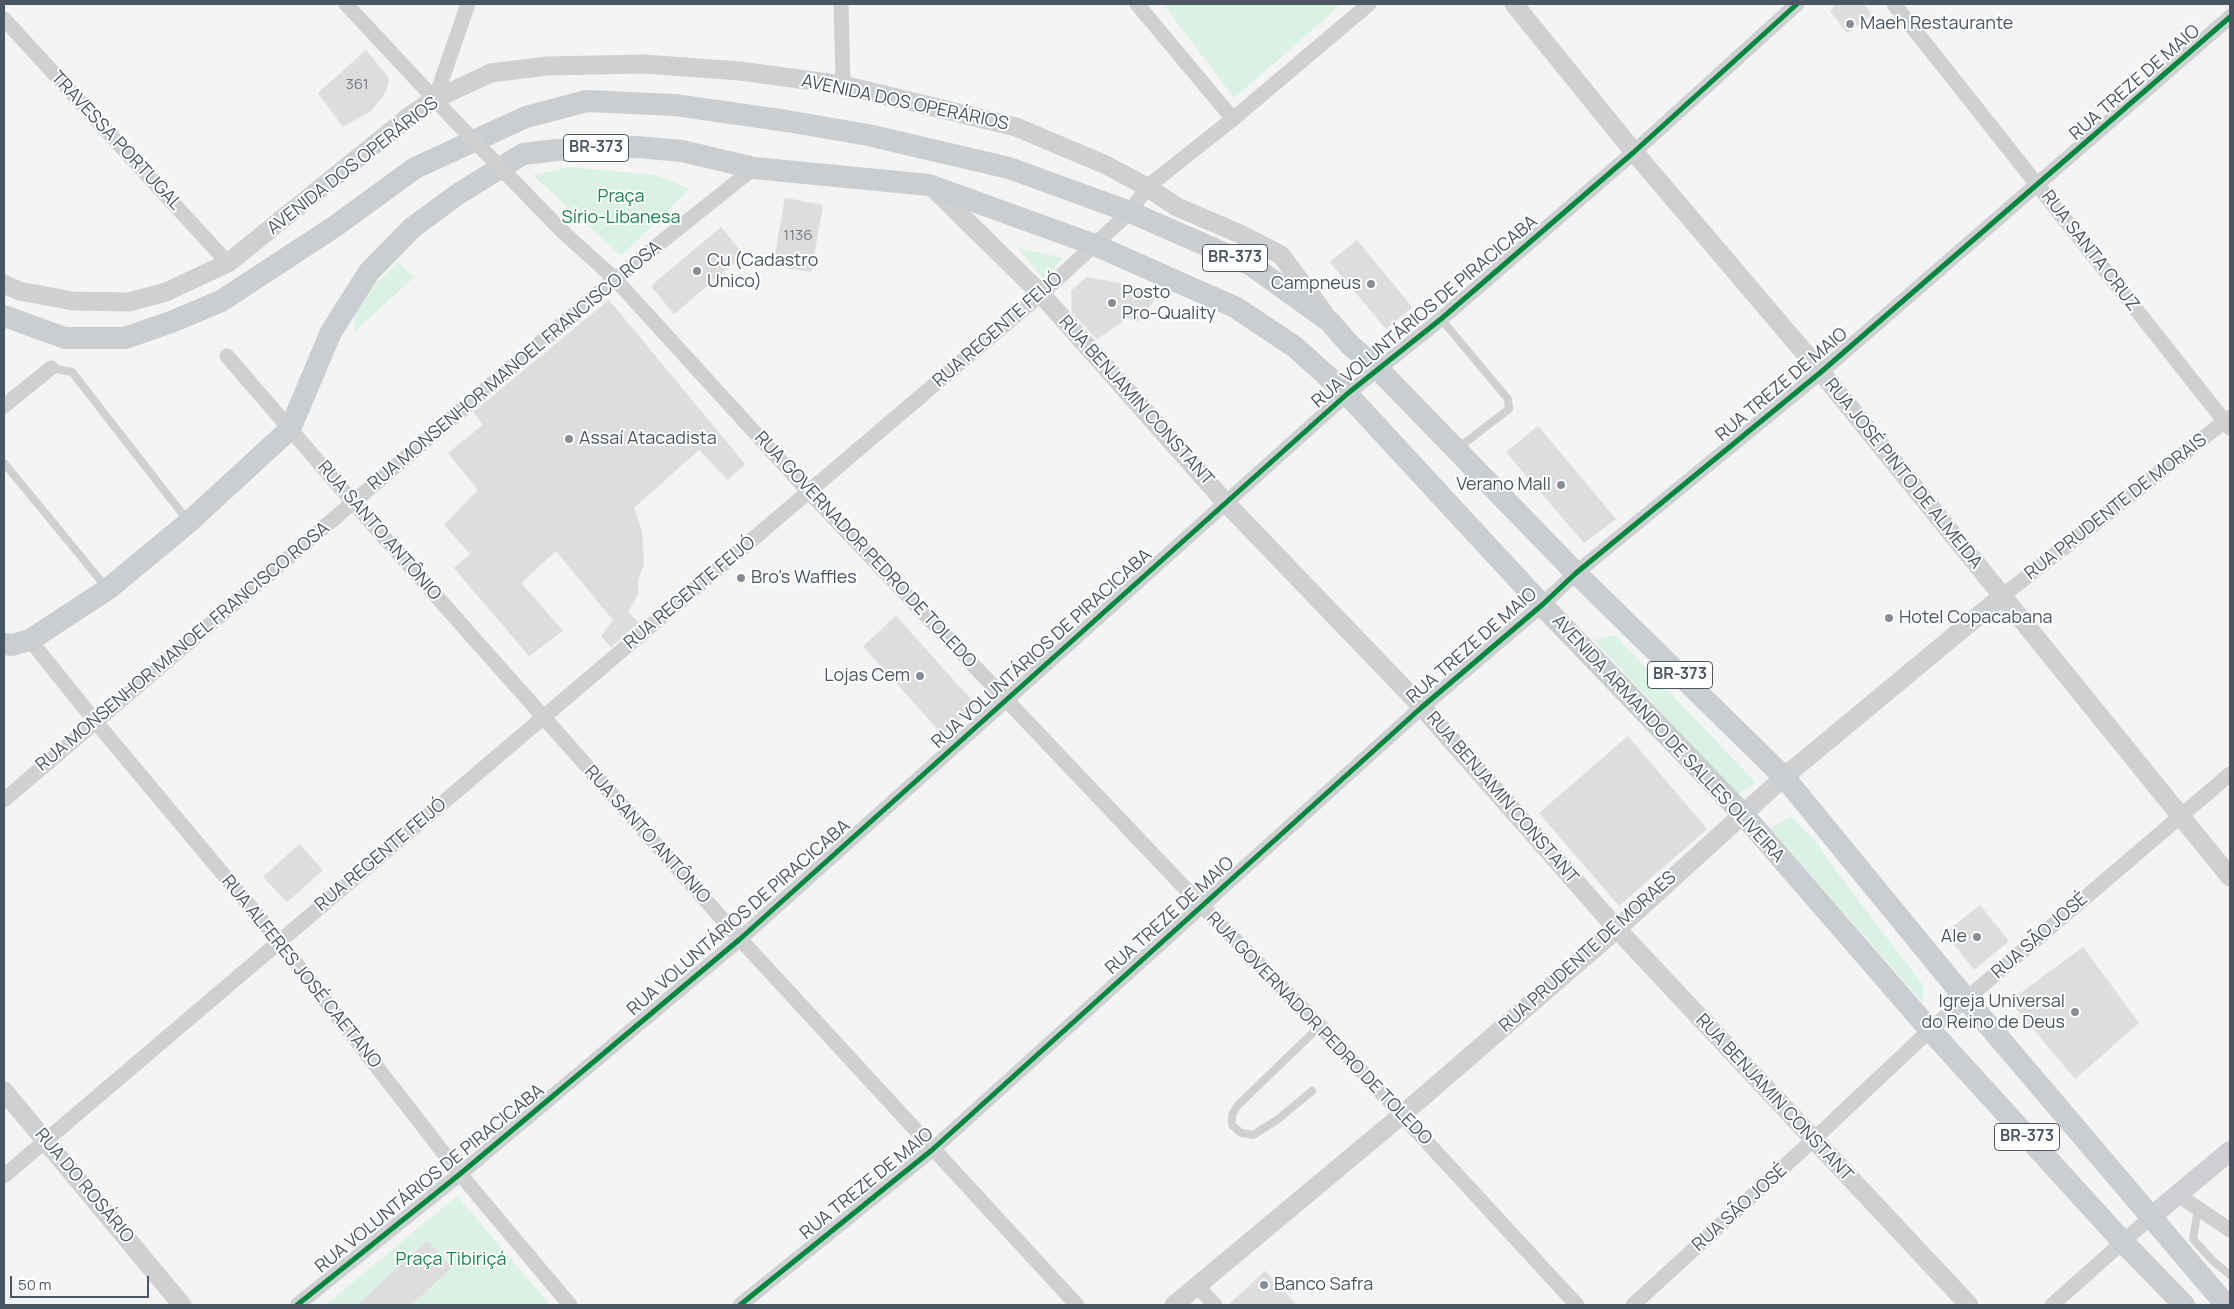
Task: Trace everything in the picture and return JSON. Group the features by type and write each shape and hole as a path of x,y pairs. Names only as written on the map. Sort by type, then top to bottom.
{"main road":[{"name":"BR-373","path":"4,316 64,338 125,338 171,322 221,301 269,271 334,228 415,168 526,117 587,101 675,106 787,120 868,135 1009,168 1130,212 1251,266 1329,321 1350,345 1379,370 1576,574 1784,776 1966,999 2226,1305"},
{"name":"AVENIDA ARMANDO DE SALLES OLIVEIRA","path":"4,644 12,645 30,640 108,589 189,522 290,430 331,332 369,272 412,228 458,194 523,154 567,149 637,147 682,151 754,168 929,185 1095,245 1235,307 1295,347 1347,394 1542,605 1742,814 1930,1030 2124,1243 2184,1305"},
{"path":"2152,1216 2230,1151"}],"street":[{"name":"RUA GOVERNADOR PEDRO DE TOLEDO","path":"346,4 434,99 564,233 615,279 809,492 1201,906 1320,1026 1577,1305"},
{"path":"434,99 468,4"},
{"path":"841,4 843,86"},
{"path":"1137,4 1233,119"},
{"name":"RUA REGENTE FEIJÓ","path":"4,1176 1041,294 1130,212 1147,187 1233,119 1369,4"},
{"name":"RUA JOSÉ PINTO DE ALMEIDA","path":"1514,4 1634,152 1821,372 2182,815 2230,877"},
{"name":"RUA VOLUNTÁRIOS DE PIRACICABA","path":"297,1305 460,1174 740,939 1347,394 1441,318 1634,152 1797,4"},
{"name":"RUA SANTA CRUZ","path":"1894,4 2229,422"},
{"name":"RUA TREZE DE MAIO","path":"740,1305 932,1150 1422,707 1576,574 1821,372 2038,186 2230,17"},
{"name":"TRAVESSA PORTUGAL","path":"4,19 228,263"},
{"name":"AVENIDA DOS OPERÁRIOS","path":"4,284 19,291 73,301 129,302 166,292 228,263 434,99 491,73 547,66 644,64 740,71 843,86 1016,127 1106,165 1147,187 1177,207 1281,255 1329,321"},
{"name":"RUA MONSENHOR MANOEL FRANCISCO ROSA","path":"4,800 615,279 754,168"},
{"name":"RUA BENJAMIN CONSTANT","path":"929,185 1041,294 1226,503 1422,707 1617,929 1969,1305"},
{"name":"RUA SANTO ANTÔNIO","path":"227,356 543,718 740,939 932,1150 1077,1305"},
{"path":"4,406 51,368"},
{"name":"RUA PRUDENTE DE MORAIS","path":"2002,596 2229,422"},
{"name":"RUA PRUDENTE DE MORAES","path":"1174,1305 1403,1114 1617,929 1784,776 2002,596"},
{"name":"RUA ALFERES JOSÉ CAETANO","path":"30,640 95,721 279,941 460,1174 570,1305"},
{"name":"RUA SÃO JOSÉ","path":"1632,1305 1930,1030 2230,774"},
{"name":"RUA DO ROSÁRIO","path":"4,1091 182,1305"},
{"path":"2178,1195 2230,1230"},
{"path":"2052,1305 2124,1243 2152,1216"},
{"path":"1197,1286 1215,1305"}],"lane":[{"path":"1441,318 1508,399 1509,409 1456,449"},
{"path":"51,368 72,372 189,522"},
{"path":"4,463 108,589"},
{"path":"1312,1092 1277,1120 1253,1135 1241,1133 1232,1125 1232,1115 1238,1105 1320,1026"},
{"path":"2198,1208 2192,1239 2230,1275"}],"green space":[{"path":"1163,4 1342,4 1234,98"},
{"name":"Praça Sírio-Libanesa","path":"569,167 655,175 690,189 621,256 533,175"},
{"path":"1018,248 1063,258 1044,280"},
{"path":"398,262 414,277 355,331 355,314 374,286"},
{"path":"1615,635 1756,783 1737,794 1594,640"},
{"path":"1791,816 1816,842 1923,985 1923,1003 1770,828"},
{"name":"Praça Tibiriçá","path":"457,1196 550,1305 325,1305"}],"building":[{"name":"Maeh Restaurante","path":"1836,4 1864,4 1872,15 1847,33 1830,11"},
{"path":"366,50 389,78 386,92 371,111 343,127 318,93"},
{"path":"785,198 823,205 811,272 773,266"},
{"name":"Cu (Cadastro Unico)","path":"721,227 744,255 674,314 651,286"},
{"name":"Campneus","path":"1357,240 1412,307 1386,329 1330,262"},
{"name":"Posto Pro-Quality","path":"1087,277 1161,291 1138,322 1128,318 1097,339 1072,313 1071,291"},
{"name":"Assaí Atacadista","path":"609,300 745,464 728,480 699,450 634,508 642,532 644,565 638,579 638,594 628,612 639,623 611,647 601,636 613,620 556,551 521,583 563,631 529,656 454,568 470,554 444,525 478,490 448,453 483,425 473,412"},
{"name":"Verano Mall","path":"1538,426 1616,519 1584,543 1506,452"},
{"name":"Lojas Cem","path":"896,616 976,705 943,735 863,646"},
{"path":"1628,736 1707,829 1619,906 1539,813"},
{"path":"299,844 323,870 287,902 263,877"},
{"name":"Ale","path":"1980,905 2009,941 1974,970 1945,933"},
{"name":"Igreja Universal do Reino de Deus","path":"2083,947 2139,1023 2075,1079 2010,1001"},
{"path":"427,1240 452,1267 412,1305 357,1305"},
{"name":"Banco Safra","path":"1265,1271 1297,1305 1228,1305"}],"cycle path":[{"path":"297,1305 460,1174 740,939 1347,394 1441,319 1634,152 1797,4"},
{"path":"740,1305 932,1150 1422,707 1542,605 1576,573 1821,372 2230,17"}],"place":[{"name":"Maeh Restaurante","path":"1850,24"},
{"name":"Cu (Cadastro Unico)","path":"697,271"},
{"name":"Campneus","path":"1371,284"},
{"name":"Posto Pro-Quality","path":"1112,303"},
{"name":"Assaí Atacadista","path":"569,439"},
{"name":"Verano Mall","path":"1561,485"},
{"name":"Bro's Waffles","path":"741,578"},
{"name":"Hotel Copacabana","path":"1889,618"},
{"name":"Lojas Cem","path":"920,676"},
{"name":"Ale","path":"1977,937"},
{"name":"Igreja Universal do Reino de Deus","path":"2075,1012"},
{"name":"Banco Safra","path":"1264,1285"}]}
